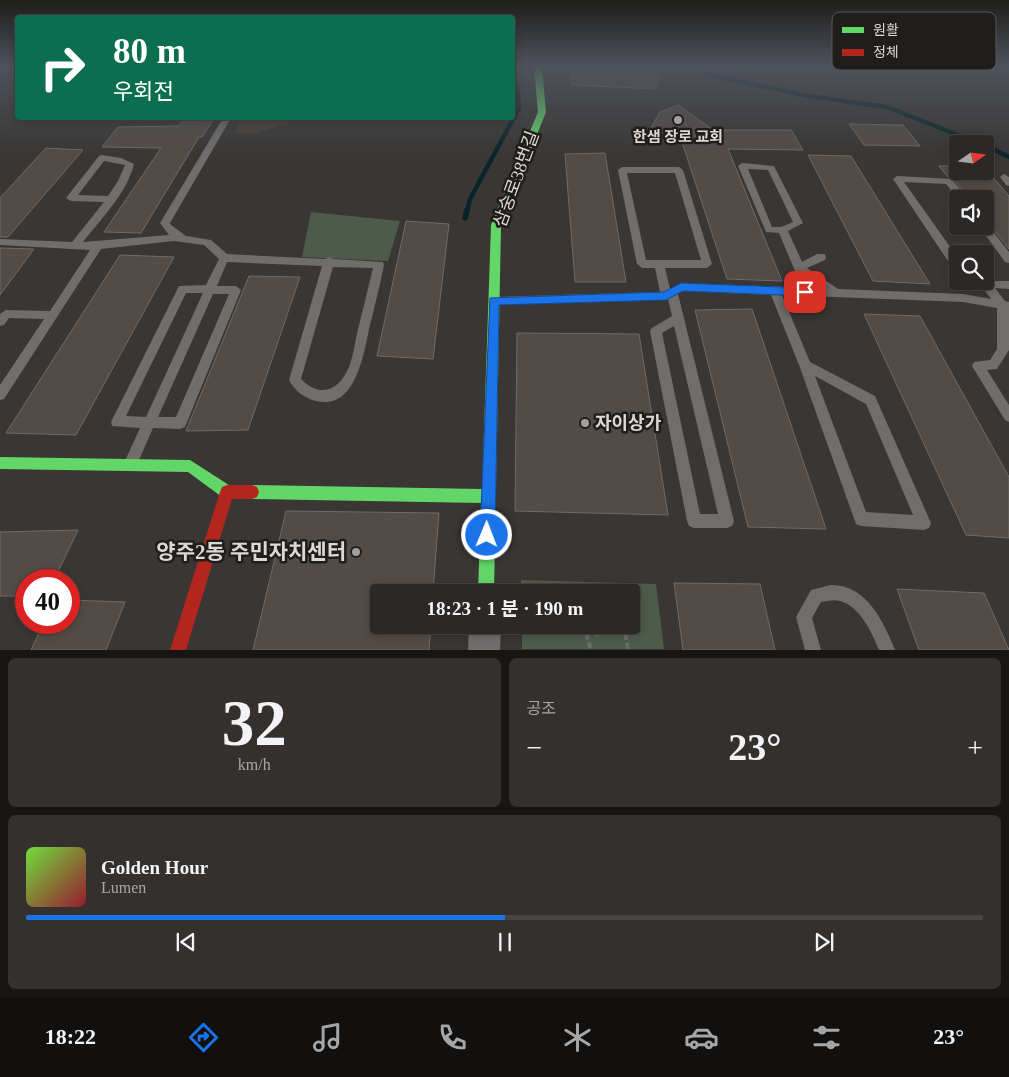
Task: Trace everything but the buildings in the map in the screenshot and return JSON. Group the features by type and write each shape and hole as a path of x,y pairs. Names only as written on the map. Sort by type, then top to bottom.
{"street":[{"name":"삼숭로38번길","path":"486,584 496,225 542,112 541,97"},
{"path":"0,464 190,466 227,492 488,496"},
{"path":"178,650 227,492"},
{"path":"484,650 485,634"}],"lane":[{"path":"226,120 165,223 168,230 174,235 207,242 224,258 329,261 379,265 355,366 346,383 328,398 317,398 303,390 295,380 329,261"},
{"path":"75,246 130,170 130,164 102,158 71,198 109,199"},
{"path":"742,166 771,168 798,223 782,230 769,230 742,166"},
{"path":"622,170 679,170 707,264 659,264 642,264 622,170"},
{"path":"949,254 897,179 949,181 956,190"},
{"path":"782,230 799,268 836,293"},
{"path":"991,235 1009,259"},
{"path":"0,242 98,246 174,238 193,239"},
{"path":"0,395 98,246"},
{"path":"799,268 821,257"},
{"path":"130,465 224,258"},
{"path":"659,264 678,318 727,521 694,521 656,331 678,318"},
{"path":"994,285 1009,285"},
{"path":"494,301 669,294 681,287 963,298 1005,306"},
{"path":"183,289 210,289 236,290 180,423 117,422 183,289"},
{"path":"775,290 805,365 861,519 924,523 871,400 805,365"},
{"path":"992,290 1005,306 1003,350 993,365 978,366 1009,416"},
{"path":"0,322 6,314 53,315"},
{"path":"813,650 804,617 816,594 839,593 860,603 882,636 887,650"}],"path":[{"path":"588,634 587,637 591,650"},
{"path":"625,634 628,650"}],"shaded area":[{"path":"241,120 291,120 290,122 255,134 234,133"}],"green space":[{"path":"311,212 400,221 388,261 302,257"},
{"path":"521,580 656,584 664,649 522,649 522,634 640,634 640,584 521,584"}],"waterway":[{"path":"515,115 519,108 518,97"},
{"path":"818,97 887,107 958,135"},
{"path":"467,211 470,199 513,120"},
{"path":"994,150 1009,157"},
{"path":"465,218 467,210"}],"traffic: fast":[{"path":"486,584 496,225 542,112 541,97"},
{"path":"0,463 190,466 227,492"},
{"path":"252,492 488,496"}],"traffic: jam":[{"path":"178,650 227,492 252,492"}],"place":[{"name":"한샘 장로 교회","path":"678,120"},
{"name":"자이상가","path":"585,423"},
{"name":"양주2동 주민자치센터","path":"356,552"}],"route":[{"path":"487,535 494,301 668,296 681,287 805,292"}]}
